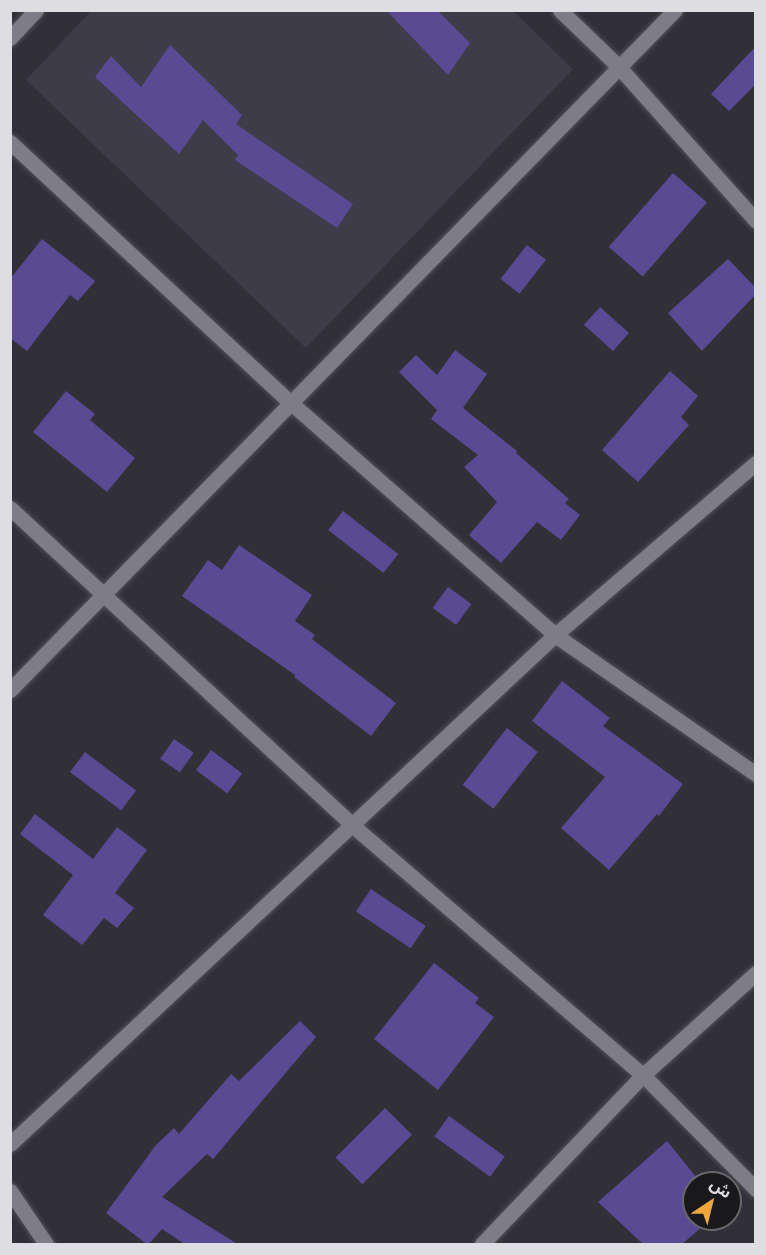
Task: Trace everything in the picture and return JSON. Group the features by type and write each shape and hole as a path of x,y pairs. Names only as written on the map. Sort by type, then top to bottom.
{"street":[{"path":"10,38 36,10"},
{"path":"560,10 619,67 756,221"},
{"path":"10,690 675,10"},
{"path":"10,142 290,402 555,635 756,774"},
{"path":"10,1144 555,635 756,463"},
{"path":"10,508 352,825 643,1075 756,1189"},
{"path":"482,1245 643,1075 756,973"},
{"path":"10,1191 46,1245"}],"shaded area":[{"path":"92,10 513,11 573,69 306,348 26,80"}],"building":[{"path":"386,10 437,10 470,43 448,75"},
{"path":"170,45 242,115 236,124 353,204 337,228 235,160 238,155 203,120 179,154 95,77 111,56 141,87"},
{"path":"756,46 756,84 729,111 711,94"},
{"path":"673,173 707,203 643,276 609,247"},
{"path":"42,239 95,281 78,301 70,295 27,351 10,338 10,279"},
{"path":"527,245 546,260 519,294 501,279"},
{"path":"728,259 756,288 756,294 702,351 668,313"},
{"path":"600,307 629,333 613,351 584,325"},
{"path":"455,350 487,374 463,408 517,451 516,453 569,499 565,503 580,515 561,540 537,522 501,563 469,535 497,502 464,467 478,455 431,419 437,410 399,372 416,355 437,375"},
{"path":"670,371 698,396 681,417 689,425 638,482 602,450"},
{"path":"66,391 95,414 90,420 135,458 107,492 33,432"},
{"path":"343,511 398,554 383,573 328,530"},
{"path":"239,545 312,595 295,621 315,635 312,639 396,703 371,736 294,677 295,675 182,596 208,560 222,570"},
{"path":"448,587 471,604 456,625 433,608"},
{"path":"562,681 610,718 603,726 683,784 659,816 657,814 609,870 561,828 605,777 532,721"},
{"path":"507,728 538,752 493,809 463,785"},
{"path":"174,739 194,753 180,772 160,759"},
{"path":"211,750 242,773 227,793 196,770"},
{"path":"85,752 136,791 121,810 70,772"},
{"path":"35,814 93,859 117,827 147,850 115,893 134,908 117,928 104,918 82,945 43,915 73,875 20,834"},
{"path":"371,889 426,926 411,948 356,911"},
{"path":"434,963 479,998 475,1003 494,1017 438,1090 374,1039"},
{"path":"300,1021 316,1037 213,1159 207,1154 162,1197 239,1245 186,1245 162,1229 148,1245 106,1213 156,1145 174,1128 179,1134 231,1074 239,1081"},
{"path":"385,1108 412,1135 362,1184 336,1157"},
{"path":"449,1116 505,1157 490,1177 434,1136"},
{"path":"667,1141 691,1171 682,1171 682,1231 697,1231 681,1245 644,1245 598,1202"}]}
